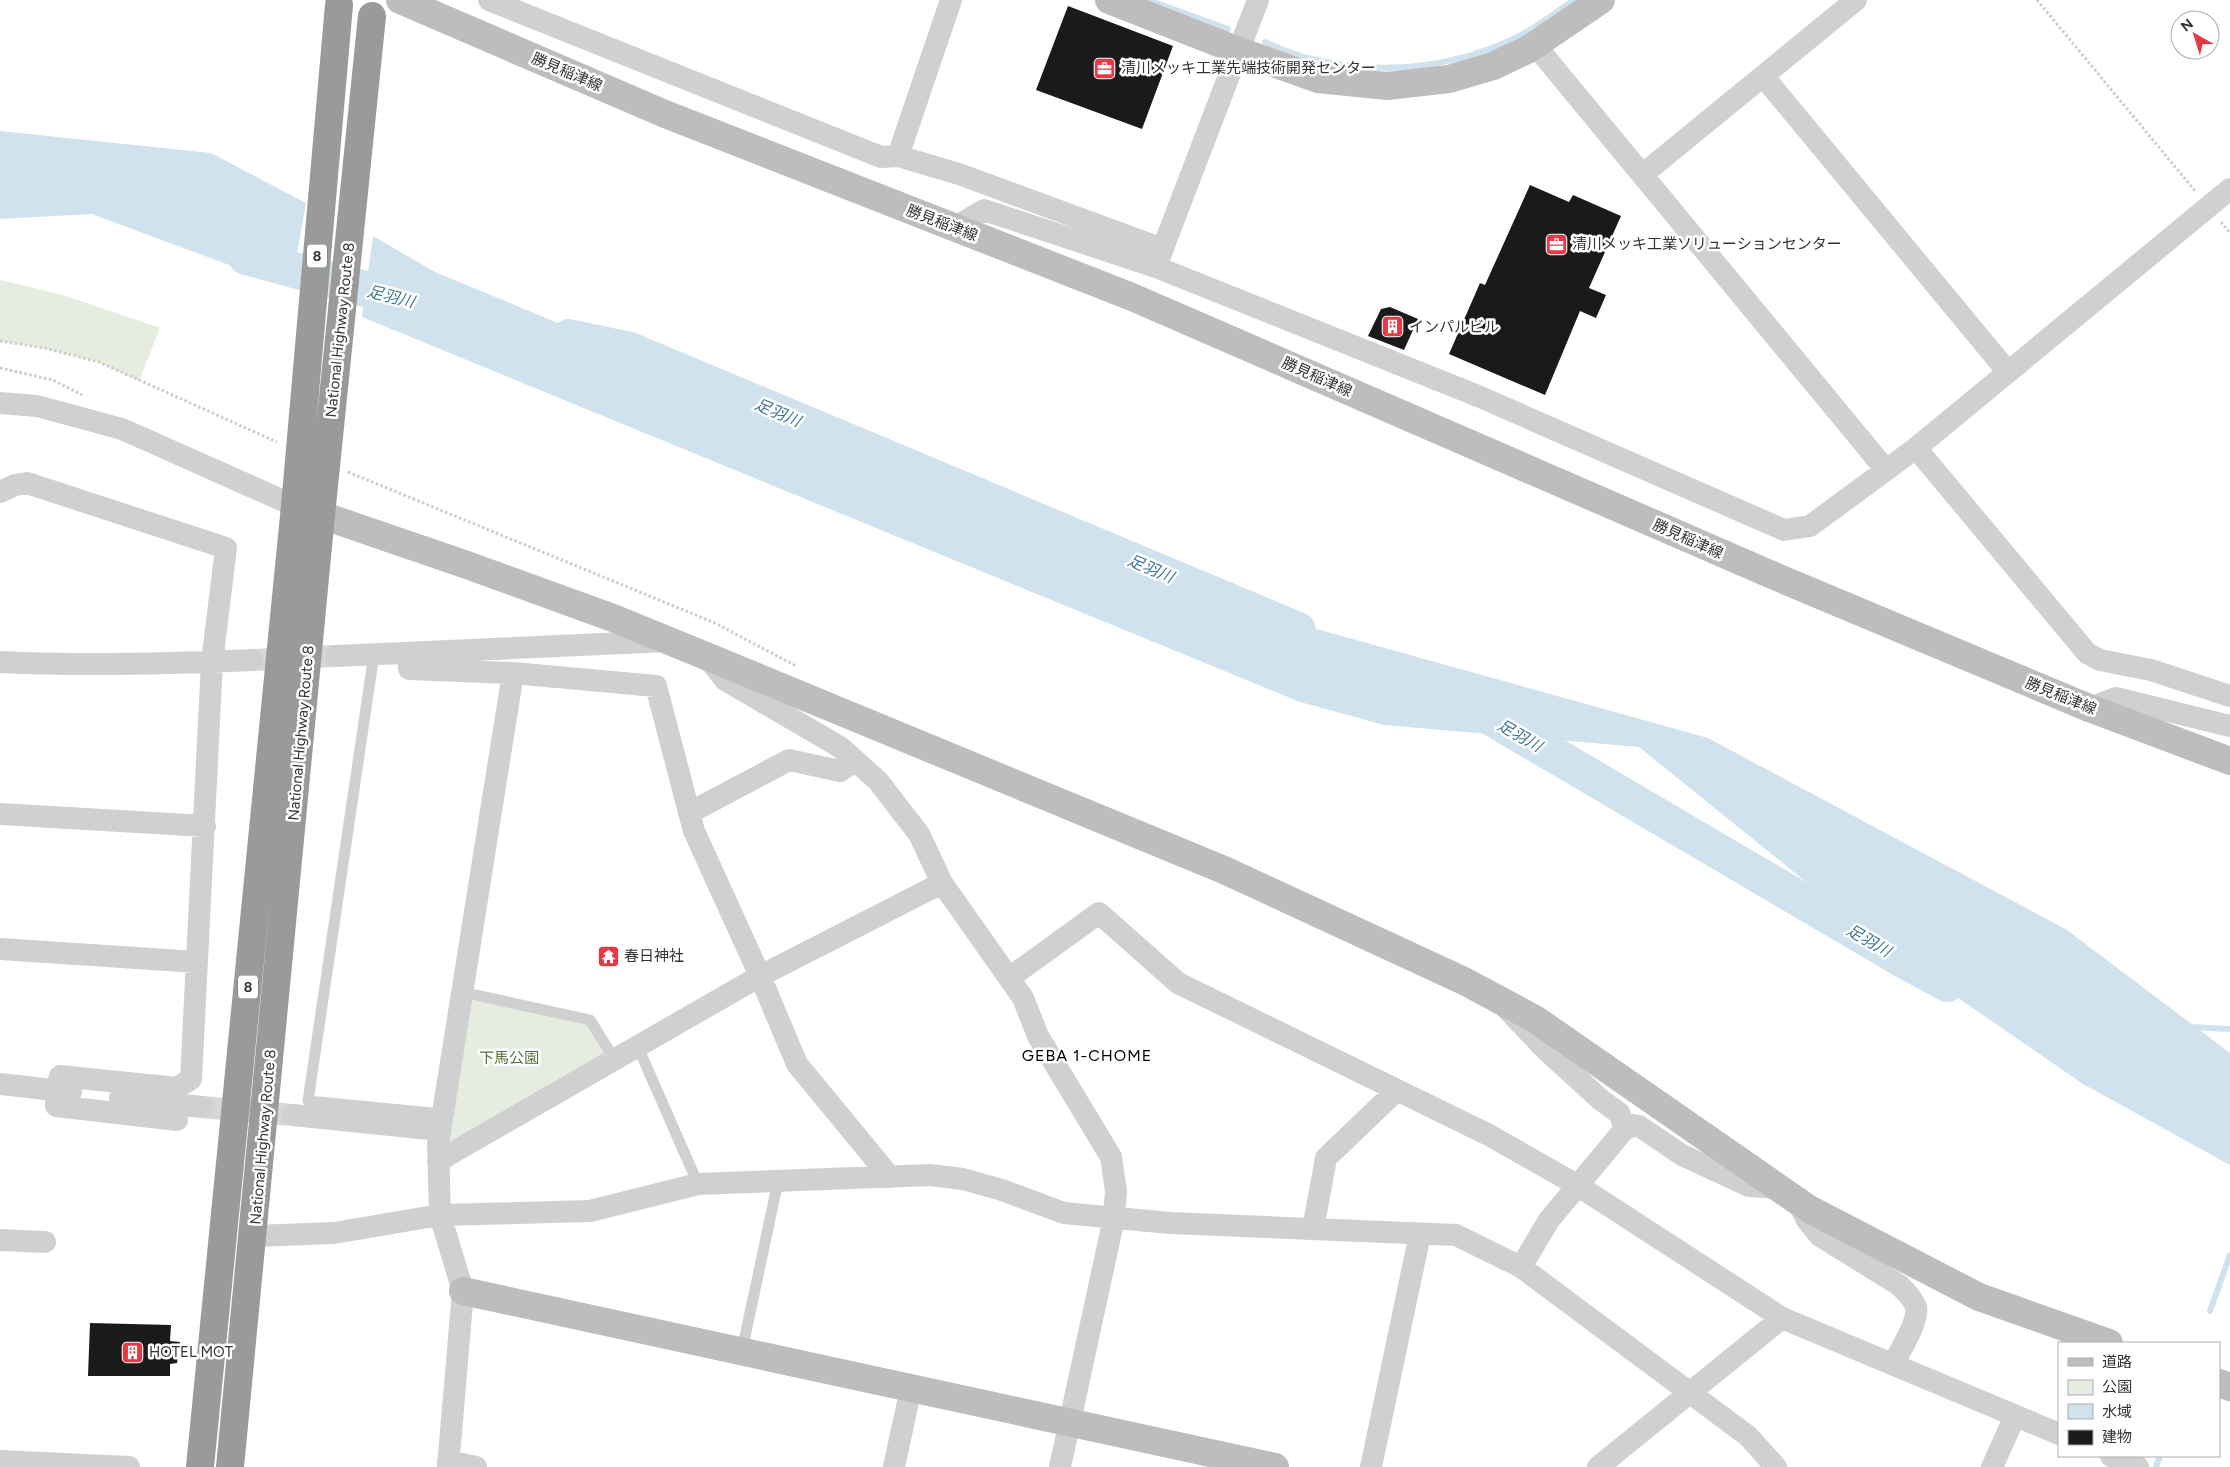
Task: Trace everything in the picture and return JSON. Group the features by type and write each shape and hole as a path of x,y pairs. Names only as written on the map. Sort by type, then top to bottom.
{"highway":[{"name":"National Highway Route 8","path":"200,1467 295,506 339,2"},
{"name":"National Highway Route 8","path":"230,1467 321,515 373,8"}],"street":[{"name":"勝見稲津線","path":"400,0 665,114 1132,297 1770,574 2089,708 2230,761"},
{"path":"489,0 881,157 898,156 959,174 1159,258 1784,530 1810,526 1916,448 2230,188"},
{"path":"898,156 951,0"},
{"path":"1109,0 1239,51 1318,79 1387,86 1449,80 1493,66 1535,45 1600,0"},
{"path":"1159,258 1258,0"},
{"path":"1642,175 1856,0"},
{"path":"1535,45 1886,470"},
{"path":"1763,76 2008,372"},
{"path":"954,228 984,210 1159,258"},
{"path":"0,403 37,406 122,429 295,506"},
{"path":"1916,448 2087,652 2100,660 2152,670 2230,696"},
{"path":"0,492 27,483 226,548 212,662 191,1079 177,1088 60,1076 56,1090 56,1106 176,1120"},
{"path":"321,515 613,618 1224,870 1464,981 1535,1019 1788,1195 1979,1297 2106,1342"},
{"path":"336,656 669,641"},
{"path":"408,653 408,669 513,673 656,686 694,832 760,976 797,1064 890,1177"},
{"path":"706,656 725,680 840,747 878,781 920,834 942,883 1024,998 1038,1036 1111,1158 1116,1192 1114,1218 1060,1467"},
{"path":"0,662 75,666 252,660"},
{"path":"476,1467 448,1464 463,1291 440,1215 438,1161 441,1122 513,673"},
{"path":"2089,708 2116,698 2230,726"},
{"path":"689,813 789,760 840,771 855,761"},
{"path":"0,814 205,826"},
{"path":"438,1161 638,1048 760,976 942,883"},
{"path":"1009,978 1099,913 1178,982 1489,1135 1578,1185 1782,1318 2058,1434"},
{"path":"0,949 197,962"},
{"path":"1498,1000 1545,1049 1601,1100 1619,1113 1623,1123 1623,1131"},
{"path":"0,1084 202,1107"},
{"path":"1313,1229 1326,1158 1397,1090"},
{"path":"293,1114 441,1122"},
{"path":"1521,1267 1550,1220 1623,1131 1633,1125 1639,1126 1682,1154 1749,1186 1788,1195 1820,1236 1899,1285 1915,1305 1916,1316 1893,1364"},
{"path":"253,1236 334,1232 440,1215 590,1211 698,1184 930,1175 963,1179 1002,1190 1064,1213 1170,1223 1456,1235 1521,1267 1748,1436 1776,1467"},
{"path":"1371,1467 1420,1234"},
{"path":"0,1240 45,1242"},
{"path":"463,1291 1069,1424 1275,1467"},
{"path":"1598,1467 1688,1392 1782,1318"},
{"path":"894,1467 911,1388"},
{"path":"1992,1467 2015,1416"},
{"path":"2113,1457 2138,1467"},
{"path":"0,1461 128,1467"}],"lane":[{"path":"374,654 308,1101 441,1122"},
{"path":"462,992 590,1020 615,1060"},
{"path":"638,1048 698,1184"},
{"path":"742,1351 778,1181"}],"path":[{"path":"2037,0 2230,233"},
{"path":"0,341 44,348 99,362 279,443"},
{"path":"339,468 715,622 803,670"}],"green space":[{"path":"0,280 63,295 160,328 139,381 99,362 44,348 0,341"},
{"name":"下馬公園","path":"467,999 588,1022 610,1060 447,1150"}],"water":[{"path":"0,131 211,153 306,203 291,288 92,214 0,219"},
{"path":"373,236 435,272 1252,611 1708,738 2067,930 2230,1053 2230,1165 2083,1084 1903,960 1639,747 1384,725 1300,702 362,317"}],"building":[{"name":"清川メッキ工業先端技術開発センター","path":"1068,6 1173,46 1142,129 1036,90"},
{"path":"1530,185 1569,202 1573,195 1621,216 1589,288 1606,295 1596,318 1580,311 1545,395 1449,354 1480,283 1485,285"},
{"name":"インパルビル","path":"1390,307 1418,319 1404,350 1368,336 1381,309"},
{"name":"HOTEL MOT","path":"90,1323 171,1325 170,1341 180,1342 177,1363 170,1364 170,1376 88,1376"}],"waterway":[{"path":"1148,0 1228,29"},
{"path":"1265,42 1297,55 1334,64 1386,68 1438,63 1464,57 1513,39 1529,31 1574,0"},
{"name":"足羽川","path":"246,257 414,302"},
{"name":"足羽川","path":"569,337 630,350 1298,630"},
{"name":"足羽川","path":"1483,713 1947,984"},
{"path":"2189,1027 2230,1029"},
{"path":"2210,1311 2230,1255"},
{"path":"2156,1467 2160,1457"}],"tunnel":[{"path":"252,660 336,656"},
{"path":"202,1107 293,1115"}],"place":[{"name":"清川メッキ工業先端技術開発センター","path":"1105,68"},
{"name":"清川メッキ工業ソリューションセンター","path":"1556,244"},
{"name":"インパルビル","path":"1393,327"},
{"name":"春日神社","path":"608,956"},
{"name":"HOTEL MOT","path":"133,1352"}],"district":[{"name":"GEBA 1-CHOME","path":"1087,1055"}]}
